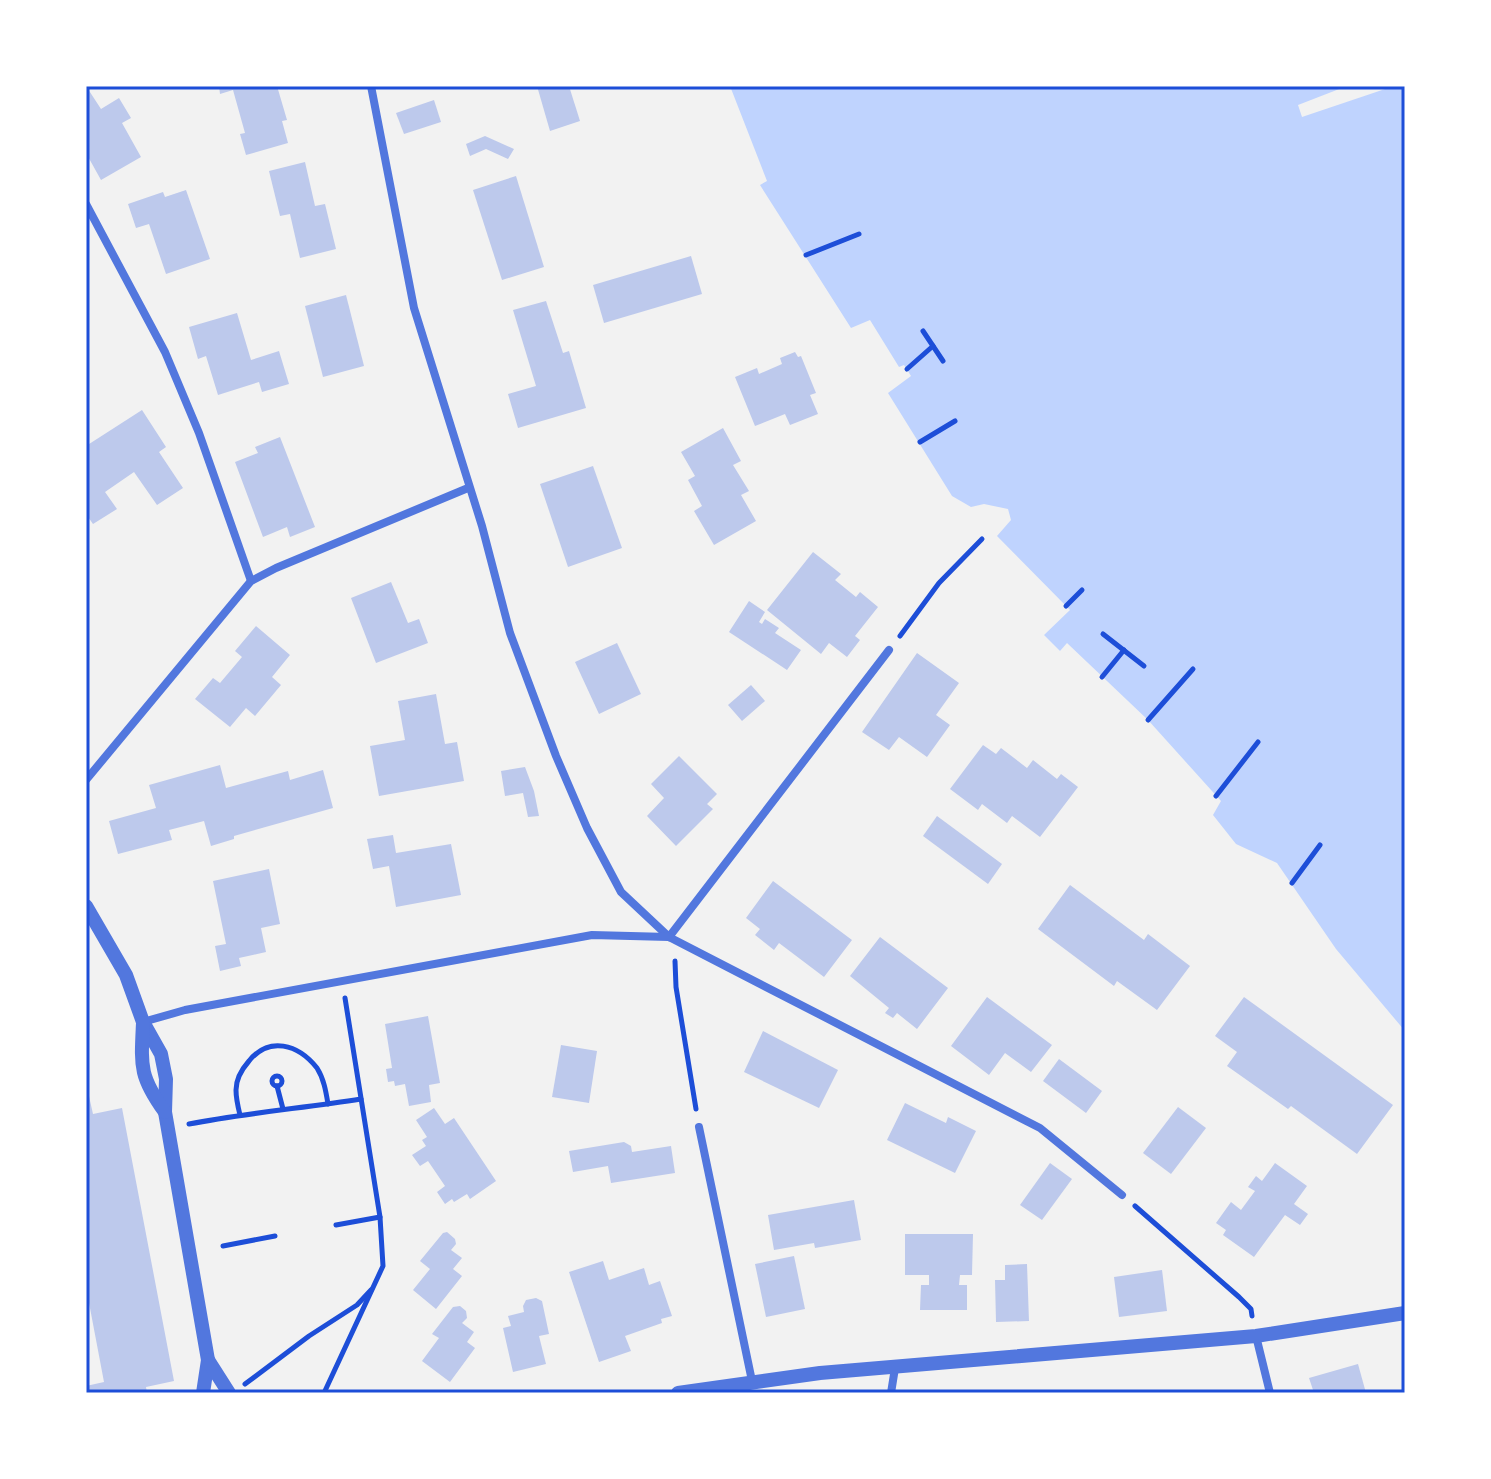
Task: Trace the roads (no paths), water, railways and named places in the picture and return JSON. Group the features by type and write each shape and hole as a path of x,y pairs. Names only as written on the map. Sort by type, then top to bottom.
{"street":[{"path":"371,86 414,308 482,526 510,633 556,756 587,828 621,892 669,937 1040,1128 1122,1195"},
{"path":"86,204 165,352 199,433 251,581"},
{"path":"86,780 251,581 468,488"},
{"path":"669,937 889,650"},
{"path":"86,906 126,975 143,1022 161,1054 166,1079 165,1112 208,1360 203,1393"},
{"path":"143,1022 177,1012 592,935 669,937"},
{"path":"143,1022 141,1061 144,1076 147,1087 165,1112"},
{"path":"699,1127 752,1381"},
{"path":"678,1393 752,1381 1256,1336 1405,1313"},
{"path":"1256,1336 1270,1393"},
{"path":"208,1360 229,1393"},
{"path":"891,1393 895,1368"}],"water":[{"path":"730,86 1405,86 1405,1031 1336,949 1277,863 1236,844 1213,815 1221,801 1148,720 1067,643 1060,651 1044,635 1070,610 997,536 1011,520 1008,509 984,504 971,507 952,496 888,393 911,376 904,365 899,367 870,320 851,328 760,185 767,181"}]}
